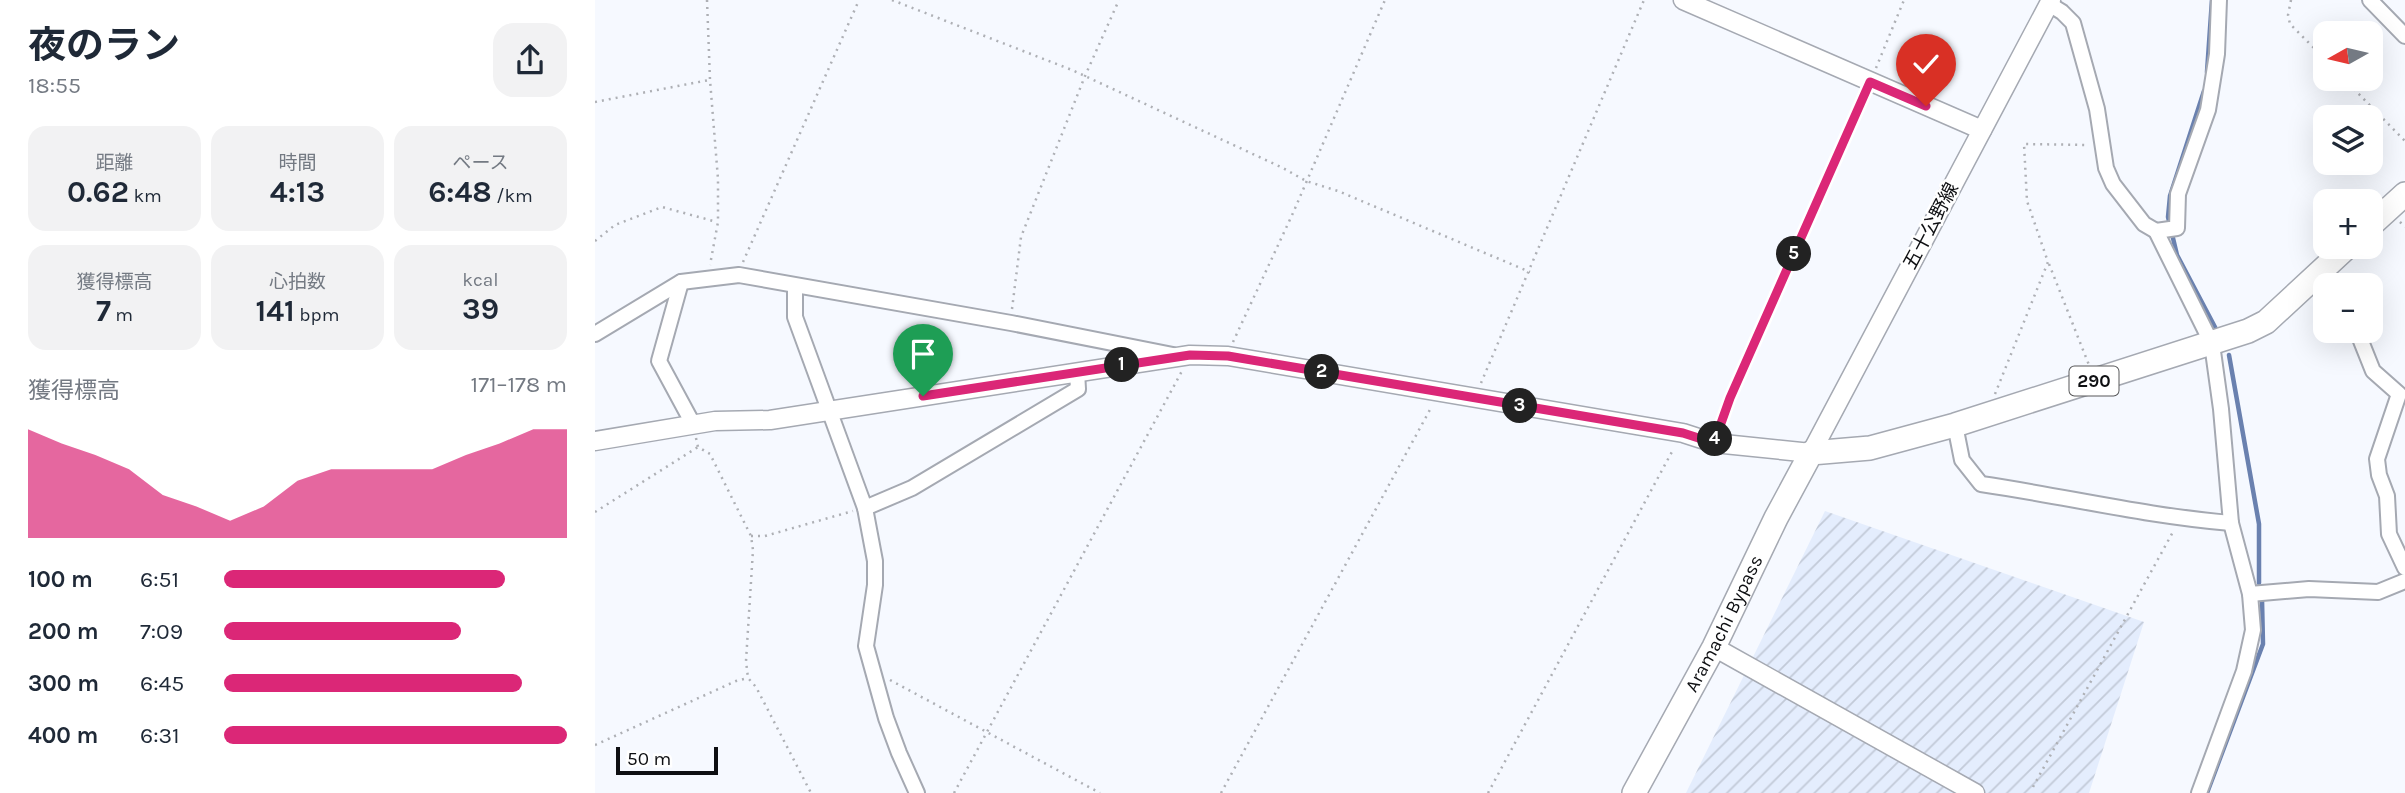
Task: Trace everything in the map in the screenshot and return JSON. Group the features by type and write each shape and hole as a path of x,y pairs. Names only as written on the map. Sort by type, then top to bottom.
{"highway":[{"path":"2383,214 2405,194"},
{"name":"290","path":"1811,453 1870,448 1955,425 2212,344 2266,322 2313,287"},
{"name":"Aramachi Bypass","path":"1635,793 1714,647 1776,518 1811,453"}],"street":[{"path":"1683,0 1982,130"},
{"path":"2156,231 2177,228 2178,194 2208,110 2217,54 2219,0"},
{"path":"2370,0 2405,36"},
{"path":"2050,2 2073,23 2097,109 2106,168 2113,184 2144,223 2156,231 2212,344 2231,523 2250,594 2253,630 2244,671 2199,793"},
{"name":"五十公野線","path":"1811,453 2050,2"},
{"path":"595,334 681,282 739,275 1185,356"},
{"path":"681,282 659,361 693,424"},
{"path":"796,286 795,317 865,508 875,561 875,585 866,646 871,670 899,754 917,793"},
{"path":"2362,343 2373,371 2399,394 2377,459 2379,475 2387,496 2389,534 2405,568"},
{"path":"595,441 715,421 770,421 1185,356 1228,356 1683,433 1714,443 1811,453"},
{"path":"865,508 912,488 1078,389 1077,372"},
{"path":"1955,425 1962,460 1981,484 2231,523"},
{"path":"2250,594 2309,589 2378,592 2405,581"},
{"path":"1714,647 1975,793"}],"path":[{"path":"707,0 709,80 718,179 718,222 707,279"},
{"path":"739,275 859,0"},
{"path":"892,0 1085,76 1306,181 1338,191 1530,272"},
{"path":"1011,323 1021,237 1085,76 1119,0"},
{"path":"1228,356 1385,0"},
{"path":"1474,399 1644,0"},
{"path":"1714,443 1730,398 1904,0"},
{"path":"2291,0 2288,15 2291,24 2313,47"},
{"path":"595,102 709,80"},
{"path":"2356,91 2405,141"},
{"path":"2096,381 2027,201 2024,144 2102,145"},
{"path":"595,240 615,225 662,207 718,222"},
{"path":"1987,414 2049,262"},
{"path":"954,793 1185,356"},
{"path":"1221,793 1440,393"},
{"path":"693,424 698,447 710,454 751,536 753,550 746,661 748,678 756,687 810,793"},
{"path":"1488,793 1683,433"},
{"path":"595,512 698,447"},
{"path":"751,536 765,536 865,508"},
{"path":"2033,787 2180,517"},
{"path":"871,670 1100,793"},
{"path":"595,745 748,678"}],"shaded area":[{"path":"1825,511 2144,622 2089,793 1686,793"}],"waterway":[{"path":"2207,72 2212,0"},
{"path":"2204,91 2170,196 2168,217 2177,255 2216,329"},
{"path":"2229,355 2259,524 2259,583"},
{"path":"2207,793 2263,644 2262,599"}],"route":[{"path":"923,396 1190,355 1228,356 1683,433 1714,443 1730,398 1870,82 1926,106"}]}
